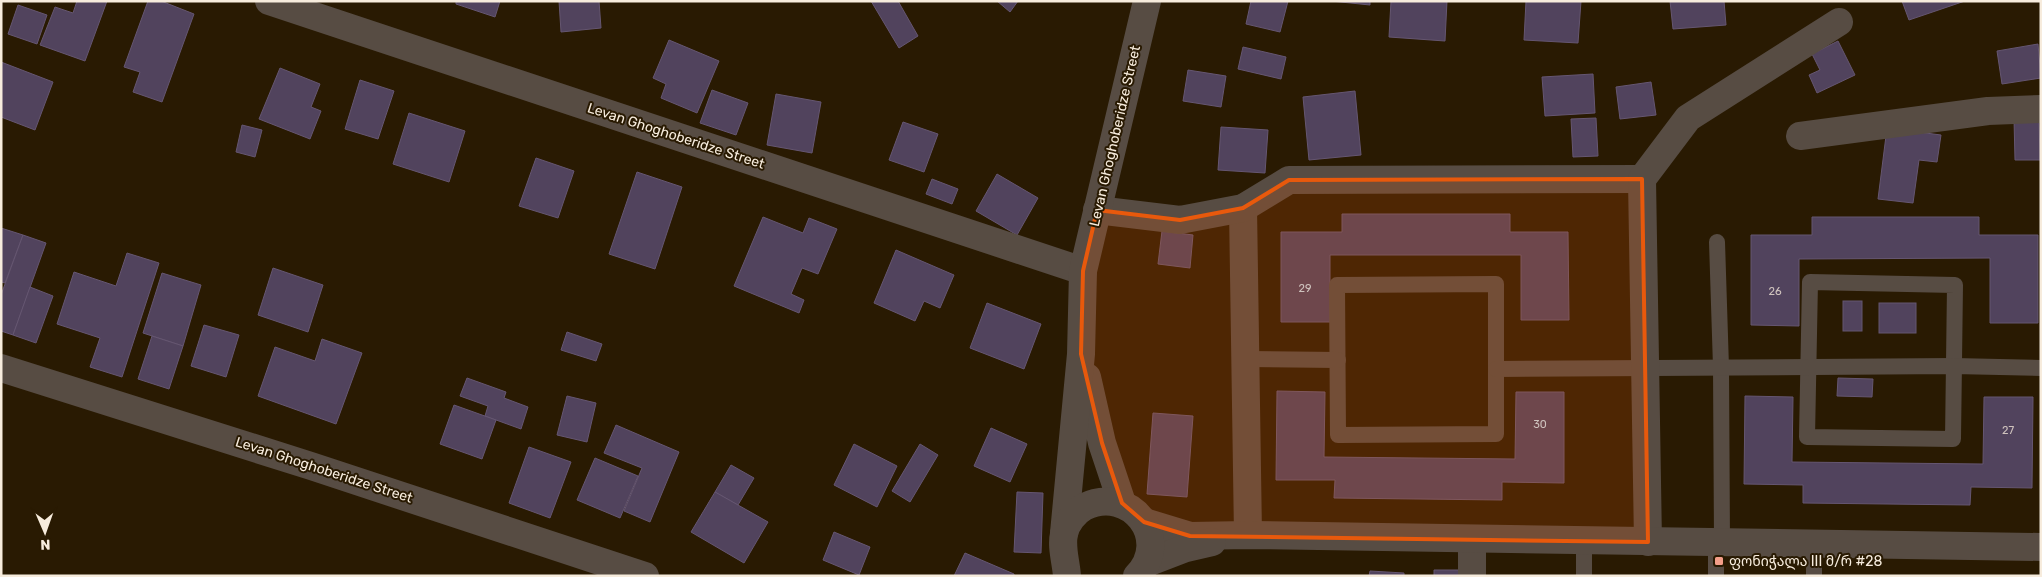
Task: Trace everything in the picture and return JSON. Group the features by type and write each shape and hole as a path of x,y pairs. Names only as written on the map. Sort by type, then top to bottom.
{"street":[{"name":"Levan Ghoghoberidze Street","path":"268,1 1083,271"},
{"name":"Levan Ghoghoberidze Street","path":"1070,571 1063,548 1081,354 1083,271 1147,1"},
{"path":"1648,542 1642,179 1688,118 1840,22"},
{"path":"1800,136 1988,111 2041,109"},
{"path":"1097,210 1180,220 1244,208 1289,180 1642,179"},
{"path":"1244,208 1248,534"},
{"name":"Levan Ghoghoberidze Street","path":"1081,354 1102,443 1122,503"},
{"name":"Levan Ghoghoberidze Street","path":"1,368 311,466 594,568 645,576"},
{"path":"1064,533 1070,520 1080,509 1094,502 1108,500 1122,503 1135,511 1144,522 1150,535 1150,549 1142,569"},
{"path":"1144,522 1190,536 1248,534 1814,545 2041,547"},
{"path":"1142,569 1186,548 1248,534"},
{"path":"1472,539 1472,576"}],"lane":[{"path":"1716,576 1719,543 1720,367 1717,242"},
{"path":"1810,282 1955,285 1953,439 1807,437 1808,367 1810,282"},
{"path":"1337,284 1496,284 1496,369 1496,434 1338,435 1337,284"},
{"path":"1246,360 1338,360"},
{"path":"1496,369 1954,366 2041,368"},
{"path":"1584,541 1584,576"},
{"path":"1814,545 1814,576"}],"highlighted area":[{"path":"1642,179 1648,542 1190,536 1144,522 1122,503 1102,443 1081,354 1083,271 1097,210 1180,220 1243,208 1289,180"}],"building":[{"path":"77,1 107,1 85,61 40,45 55,7 73,13"},
{"path":"148,1 161,1 194,14 162,102 133,92 140,72 124,67"},
{"path":"456,1 500,1 495,17 456,4"},
{"path":"559,1 599,1 601,28 561,32"},
{"path":"871,1 898,1 918,36 899,48"},
{"path":"997,1 1018,1 1010,12"},
{"path":"1251,1 1288,1 1280,32 1246,24"},
{"path":"1331,1 1370,1 1370,5"},
{"path":"1391,1 1447,1 1445,41 1389,37"},
{"path":"1526,1 1581,1 1578,43 1524,40"},
{"path":"1670,1 1724,1 1726,25 1673,29"},
{"path":"1902,1 1965,1 1909,20"},
{"path":"18,5 47,15 37,44 8,34"},
{"path":"669,40 719,61 697,113 661,98 666,84 653,78"},
{"path":"1838,41 1855,75 1817,93 1809,75 1820,70 1812,54"},
{"path":"2038,44 2041,78 2002,84 1997,51"},
{"path":"1243,47 1286,57 1281,79 1238,69"},
{"path":"1,62 53,82 35,130 1,117"},
{"path":"280,68 320,84 311,107 321,111 310,139 259,119"},
{"path":"1188,70 1226,76 1221,107 1183,101"},
{"path":"1593,74 1595,113 1545,116 1542,77"},
{"path":"360,80 394,91 378,139 345,129"},
{"path":"1651,82 1656,115 1620,119 1616,87"},
{"path":"712,90 748,103 736,135 700,123"},
{"path":"1355,91 1361,155 1309,160 1303,97"},
{"path":"776,94 821,102 812,153 767,145"},
{"path":"409,113 465,131 449,182 393,164"},
{"path":"1596,118 1598,156 1573,157 1571,119"},
{"path":"2014,119 2039,119 2040,160 2015,160"},
{"path":"903,122 938,134 924,172 889,160"},
{"path":"242,125 262,130 255,157 236,152"},
{"path":"1221,127 1268,130 1265,173 1218,170"},
{"path":"1887,128 1941,135 1937,162 1919,160 1913,203 1878,199"},
{"path":"536,158 574,171 558,218 519,206"},
{"path":"637,172 682,187 655,269 609,254"},
{"path":"997,174 1038,198 1017,235 976,211"},
{"path":"932,179 958,189 952,204 926,194"},
{"path":"1342,214 1510,214 1510,232 1568,232 1569,320 1521,320 1521,255 1330,255 1330,322 1281,322 1281,232 1342,232"},
{"path":"763,217 803,233 809,218 837,229 818,274 802,268 791,294 804,300 799,313 734,286"},
{"path":"1812,217 1979,217 1979,235 2038,235 2038,323 1990,323 1990,258 1799,259 1799,326 1751,325 1751,235 1812,235"},
{"path":"1,228 23,235 5,283 1,282"},
{"path":"1162,231 1193,235 1190,268 1158,264"},
{"path":"23,235 46,243 13,335 1,331 1,295"},
{"path":"896,250 954,275 940,308 924,301 915,321 874,303"},
{"path":"127,253 159,263 122,377 90,367 100,338 57,324 74,272 116,286"},
{"path":"273,268 323,285 308,332 258,315"},
{"path":"162,273 201,285 183,346 143,333"},
{"path":"30,287 53,296 36,343 13,335"},
{"path":"1843,301 1862,301 1862,331 1843,331"},
{"path":"987,303 1041,324 1024,369 970,348"},
{"path":"1879,303 1916,303 1916,333 1879,333"},
{"path":"204,325 239,335 226,377 191,366"},
{"path":"567,332 602,344 596,361 561,350"},
{"path":"152,336 183,346 169,389 138,379"},
{"path":"322,339 362,353 336,424 258,396 275,347 315,361"},
{"path":"467,378 506,392 504,398 528,407 521,429 485,416 488,406 460,396"},
{"path":"1838,378 1873,379 1872,397 1837,396"},
{"path":"1277,391 1325,392 1324,457 1515,459 1516,392 1564,392 1564,483 1502,482 1502,500 1334,498 1335,480 1276,480"},
{"path":"567,396 596,403 587,442 557,435"},
{"path":"1745,396 1793,397 1792,462 1983,464 1984,397 2033,397 2032,488 1971,487 1970,505 1803,503 1803,485 1744,484"},
{"path":"454,405 496,420 482,459 440,444"},
{"path":"1153,413 1193,416 1187,497 1147,494"},
{"path":"616,425 679,452 650,522 624,511 642,468 604,453"},
{"path":"991,428 1027,444 1010,482 974,466"},
{"path":"854,444 897,466 877,507 834,485"},
{"path":"920,444 938,455 910,502 892,491"},
{"path":"529,447 571,462 550,518 509,503"},
{"path":"595,458 638,476 620,518 577,500"},
{"path":"731,465 754,478 738,505 715,492"},
{"path":"715,492 768,522 744,563 691,532"},
{"path":"1017,492 1043,493 1041,553 1014,552"},
{"path":"834,532 870,547 859,575 823,560"},
{"path":"965,553 1014,574 1014,576 954,576"},
{"path":"1434,570 1462,570 1461,576 1434,576"},
{"path":"1370,571 1404,573 1404,576 1369,576"}],"place":[{"name":"ფონიჭალა III მ/რ #28","path":"1719,561"}]}
